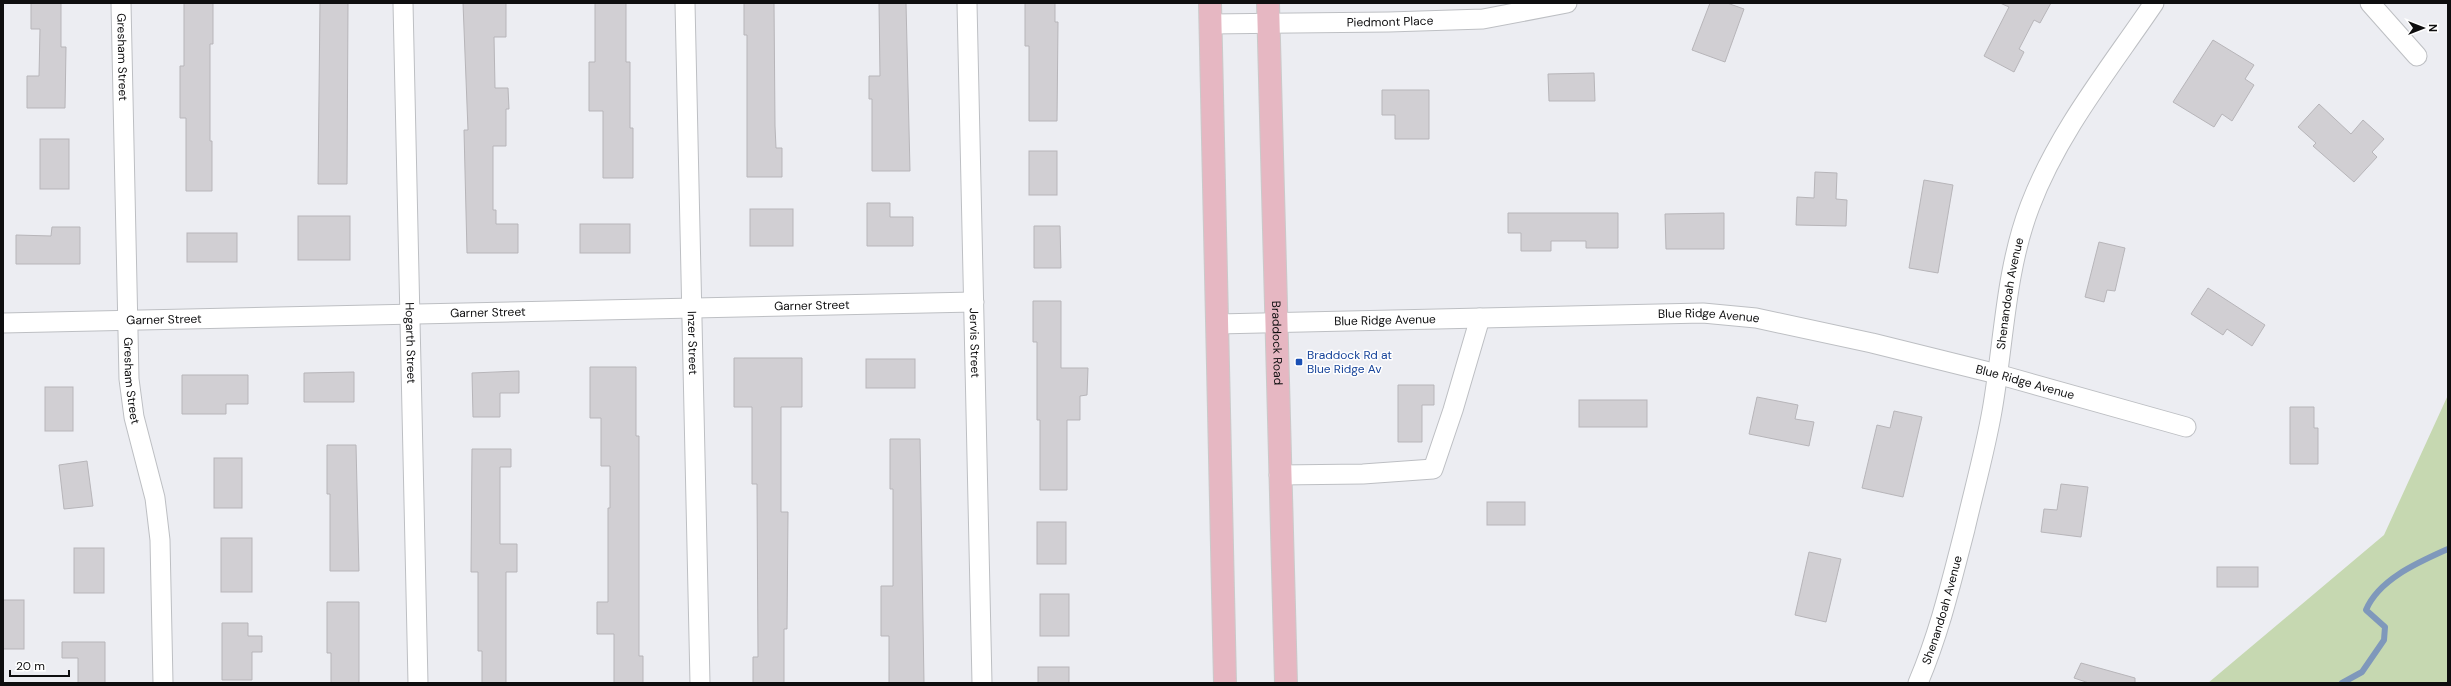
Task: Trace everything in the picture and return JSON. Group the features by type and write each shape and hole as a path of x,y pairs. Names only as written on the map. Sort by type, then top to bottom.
{"main road":[{"path":"1210,3 1225,683"},
{"name":"Braddock Road","path":"1269,13 1275,323 1286,683"}],"street":[{"name":"Gresham Street","path":"121,3 129,379 134,416 155,498 160,540 163,683"},
{"name":"Hogarth Street","path":"403,3 418,683"},
{"name":"Inzer Street","path":"685,3 700,683"},
{"name":"Jervis Street","path":"967,3 982,683"},
{"name":"Piedmont Place","path":"1211,24 1269,13 1482,19 1567,3"},
{"name":"Shenandoah Avenue","path":"1918,683 1940,626 1982,459 1997,374 2003,323 2019,246 2029,207 2040,181 2065,134 2154,3"},
{"path":"2370,3 2417,56"},
{"name":"Garner Street","path":"3,323 974,302"},
{"name":"Blue Ridge Avenue","path":"1218,324 1703,313 1756,318 1997,374 2186,426"},
{"path":"1279,475 1363,474 1433,469 1453,410 1480,318"}],"green space":[{"path":"2448,395 2448,683 2208,683 2384,535"}],"building":[{"path":"31,3 61,3 61,47 66,47 65,108 27,108 27,76 39,76 40,29 31,29"},
{"path":"184,3 213,3 213,44 210,44 210,141 212,141 212,191 186,191 186,118 180,118 180,66 184,66"},
{"path":"320,3 348,3 347,184 318,184"},
{"path":"463,3 506,3 506,37 494,37 495,88 508,88 509,109 506,109 506,146 493,146 493,210 496,210 496,224 518,224 518,253 467,253 464,130 468,130"},
{"path":"595,3 626,3 626,62 630,62 630,128 633,128 633,178 603,178 603,111 589,111 589,62 595,62"},
{"path":"744,3 774,3 776,148 782,148 782,177 747,177 747,35 744,35"},
{"path":"879,3 906,3 910,171 872,171 872,99 869,99 869,76 880,76"},
{"path":"1025,3 1055,3 1055,22 1058,22 1057,121 1029,121 1029,46 1025,46"},
{"path":"1710,3 1727,3 1744,9 1725,62 1692,50"},
{"path":"2000,3 2051,3 2040,23 2034,20 2019,49 2024,52 2014,72 1984,56 2009,7"},
{"path":"2213,40 2254,65 2245,79 2254,85 2232,121 2222,114 2214,127 2173,102"},
{"path":"1594,73 1595,101 1549,101 1548,74"},
{"path":"1382,90 1429,90 1429,139 1395,139 1395,115 1382,115"},
{"path":"2319,104 2351,134 2363,120 2384,139 2372,152 2377,157 2354,182 2313,146 2316,143 2298,127"},
{"path":"40,139 69,139 69,189 40,189"},
{"path":"1029,151 1057,151 1057,195 1029,195"},
{"path":"1815,172 1837,173 1836,199 1847,200 1846,226 1796,225 1797,197 1814,198"},
{"path":"1924,180 1953,185 1938,273 1909,268"},
{"path":"867,203 890,203 890,217 913,217 913,246 867,246"},
{"path":"750,209 793,209 793,246 750,246"},
{"path":"1508,213 1618,213 1618,248 1586,248 1586,241 1551,241 1551,251 1521,251 1521,233 1508,233"},
{"path":"1724,213 1724,249 1666,249 1665,214"},
{"path":"298,216 350,216 350,260 298,260"},
{"path":"580,224 630,224 630,253 580,253"},
{"path":"1034,226 1060,226 1061,268 1034,268"},
{"path":"52,227 80,227 80,264 16,264 16,235 51,236"},
{"path":"187,233 237,233 237,262 187,262"},
{"path":"2099,242 2125,248 2115,291 2107,290 2104,302 2085,297"},
{"path":"2208,288 2265,325 2252,346 2227,329 2223,335 2191,314"},
{"path":"1033,301 1061,301 1061,368 1088,368 1087,395 1080,396 1080,420 1067,420 1067,490 1040,490 1040,420 1037,420 1037,342 1033,342"},
{"path":"734,358 802,358 802,407 781,407 781,512 788,512 787,629 784,629 784,683 753,683 753,657 758,657 757,484 752,484 752,407 734,407"},
{"path":"866,359 915,359 915,388 866,388"},
{"path":"590,367 636,367 636,436 639,436 639,656 643,656 643,683 614,683 614,634 597,634 597,602 608,602 608,508 610,508 610,466 601,466 601,418 590,418"},
{"path":"519,371 519,393 500,393 500,417 473,417 472,373"},
{"path":"354,372 354,402 304,402 304,373"},
{"path":"182,375 248,375 248,404 226,404 226,414 182,414"},
{"path":"1398,385 1434,385 1434,405 1422,405 1422,442 1398,442"},
{"path":"45,387 73,387 73,431 45,431"},
{"path":"1757,397 1798,405 1795,419 1814,422 1809,446 1749,434"},
{"path":"1579,400 1647,400 1647,427 1579,427"},
{"path":"2290,407 2314,407 2314,428 2318,428 2318,464 2290,464"},
{"path":"1894,411 1922,417 1903,497 1862,488 1877,425 1890,428"},
{"path":"890,439 920,439 924,683 889,683 889,636 881,636 881,586 893,586 893,489 890,489"},
{"path":"327,445 356,445 359,571 330,571 330,494 327,494"},
{"path":"472,449 511,449 511,467 500,467 500,544 517,544 517,572 506,572 506,683 482,683 482,651 478,651 478,572 471,572"},
{"path":"214,458 242,458 242,508 214,508"},
{"path":"87,461 93,506 64,509 59,465"},
{"path":"2061,484 2088,487 2081,537 2041,532 2044,509 2057,510"},
{"path":"1487,502 1525,502 1525,525 1487,525"},
{"path":"1037,522 1066,522 1066,564 1037,564"},
{"path":"221,538 252,538 252,592 221,592"},
{"path":"74,548 104,548 104,593 74,593"},
{"path":"1809,552 1841,559 1826,622 1795,615"},
{"path":"2217,567 2258,567 2258,587 2217,587"},
{"path":"1040,594 1069,594 1069,636 1040,636"},
{"path":"3,600 24,600 24,649 3,649"},
{"path":"327,602 359,602 359,683 331,683 331,653 327,653"},
{"path":"222,623 248,623 248,636 262,636 262,652 252,652 252,680 222,680"},
{"path":"62,642 105,642 105,683 78,683 78,658 62,658"},
{"path":"2081,663 2135,678 2135,683 2089,683 2074,678"},
{"path":"1038,667 1069,667 1069,683 1038,683"}],"waterway":[{"path":"2342,683 2362,672 2384,640 2385,627 2366,610 2372,599 2380,589 2401,573 2448,549"}],"place":[{"name":"Braddock Rd at Blue Ridge Av","path":"1299,362"}]}
